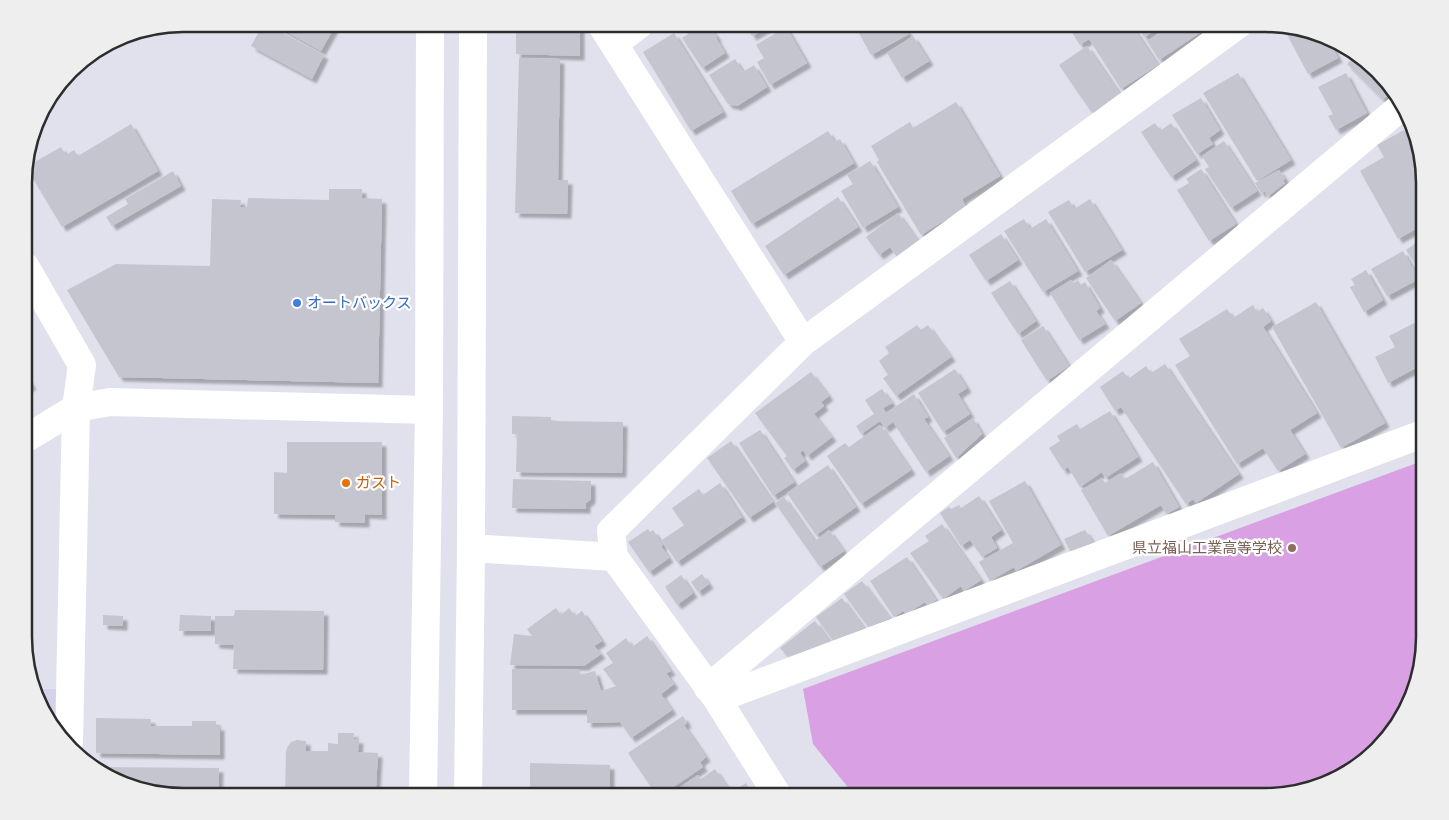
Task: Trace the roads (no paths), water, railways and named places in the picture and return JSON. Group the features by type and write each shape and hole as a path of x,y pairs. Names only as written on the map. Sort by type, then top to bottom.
{"street":[{"path":"773,787 712,693 614,557 611,532 803,342 1228,32"},
{"path":"423,788 429,410 430,33"},
{"path":"468,788 472,548 472,33"},
{"path":"607,34 803,342"},
{"path":"712,693 1397,110"},
{"path":"33,280 82,365 76,408 69,735"},
{"path":"33,434 76,408 110,402 429,410"},
{"path":"712,693 1416,436"},
{"path":"472,548 614,557"}],"place":[{"name":"オートバックス","path":"297,303"},
{"name":"ガスト","path":"346,483"},
{"name":"県立福山工業高等学校","path":"1292,548"}]}
